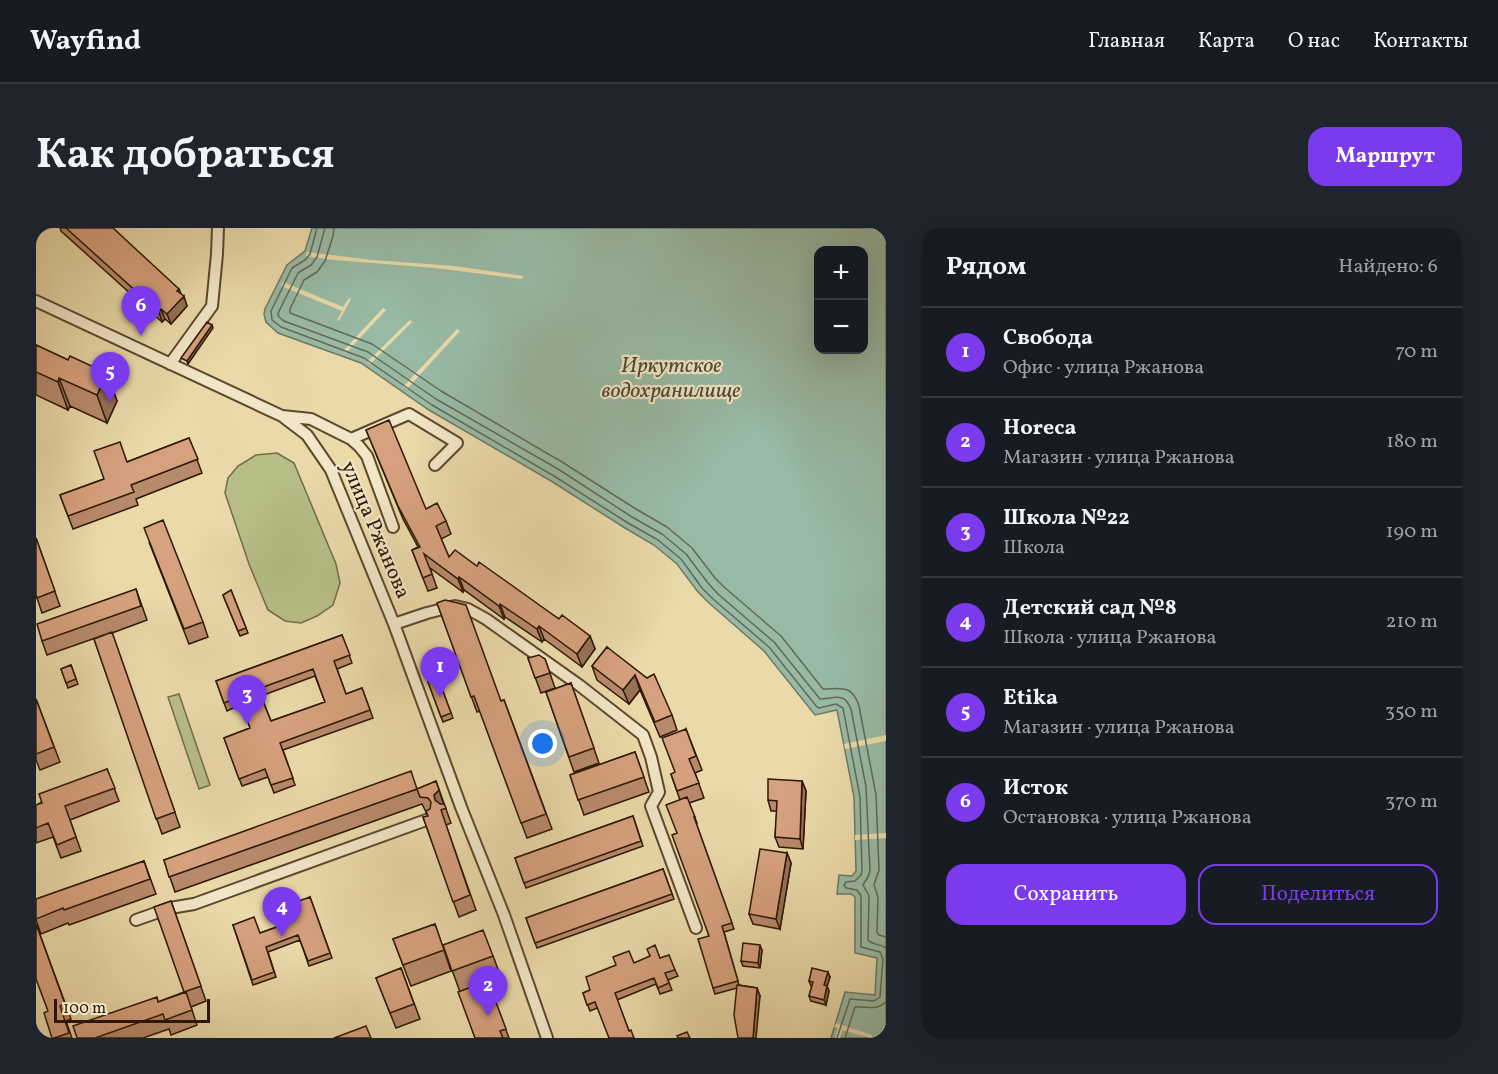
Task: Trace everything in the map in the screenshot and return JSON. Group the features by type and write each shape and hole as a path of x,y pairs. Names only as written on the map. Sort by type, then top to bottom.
{"street":[{"path":"170,364 212,306 218,254 218,228"},
{"name":"улица Ржанова","path":"36,301 282,416 307,435 331,470 394,624 457,809 504,915 547,1038"},
{"path":"351,439 409,414 457,443 435,465"},
{"path":"282,416 311,419 351,439 367,456 393,527"},
{"name":"улица Ржанова","path":"394,624 455,606 468,609 579,686 643,735 659,792 651,806 696,928"},
{"path":"136,920 170,908 194,904 429,819"}],"green space":[{"path":"277,453 294,463 336,564 340,583 333,605 301,623 285,621 268,610 249,564 225,493 228,478 238,466 256,455"},
{"path":"179,694 210,785 199,789 168,697"}],"water":[{"name":"Иркутское водохранилище","path":"312,228 886,228 886,1038 831,1038 845,992 875,995 877,958 855,953 855,897 851,894 837,894 839,875 852,876 856,871 854,797 837,710 815,715 764,651 709,603 677,564 654,545 551,481 429,410 361,363 278,333 266,322 264,314 287,265 305,251"}],"pier":[{"path":"307,252 455,266 523,276 522,279 435,268 334,260 306,256"},
{"path":"283,282 343,307 349,298 351,299 339,321 337,320 342,311 281,286"},
{"path":"383,308 386,310 346,353 343,351"},
{"path":"410,320 412,322 370,364 367,362"},
{"path":"457,329 460,331 407,389 403,387"},
{"path":"886,735 886,741 845,749 844,744"},
{"path":"886,833 886,838 855,840 855,835"},
{"path":"836,1023 872,1035 871,1038 842,1030 840,1038 835,1038 838,1028 834,1027"}],"building":[{"path":"66,228 113,228 184,296 167,314 161,309 159,312"},
{"path":"207,322 212,325 187,361 181,358"},
{"path":"36,345 68,360 70,356 107,373 97,395 59,378 58,382 36,372"},
{"path":"389,420 426,509 437,503 446,521 436,526 449,557 455,550 477,566 479,562 559,619 562,615 590,636 577,654 539,626 537,629 500,604 499,606 424,554 432,574 423,578 412,550 420,547 398,506 366,430"},
{"path":"189,438 198,459 131,485 134,492 68,516 60,495 104,479 94,451 120,442 127,462"},
{"path":"163,520 203,622 184,629 144,528"},
{"path":"36,538 55,591 37,598 36,595"},
{"path":"136,589 141,606 42,641 37,624"},
{"path":"231,590 246,628 238,631 223,595"},
{"path":"445,600 466,605 546,814 521,823 437,603"},
{"path":"112,632 175,812 156,819 94,639"},
{"path":"342,635 350,655 334,661 346,694 362,688 370,710 280,743 293,778 271,785 265,769 239,779 224,738 250,728 239,697 224,703 216,681","holes":["313,669 325,702 271,721 258,689"]},
{"path":"607,647 647,678 654,674 672,715 655,722 635,675 623,690 592,666"},
{"path":"539,655 545,659 550,673 535,678 528,658"},
{"path":"71,665 76,679 66,683 61,669"},
{"path":"438,678 451,713 441,717 428,682"},
{"path":"571,683 594,748 569,757 546,692"},
{"path":"36,699 54,747 36,754"},
{"path":"686,729 696,756 689,759 699,783 677,791 671,774 675,772 662,738"},
{"path":"635,752 644,777 578,800 570,775"},
{"path":"107,769 115,788 65,806 76,837 57,845 48,823 36,828 36,805 42,803 39,794"},
{"path":"411,771 417,789 169,877 164,860"},
{"path":"768,779 802,781 800,839 775,837 777,801 768,800"},
{"path":"436,781 439,790 434,795 435,800 444,804 446,808 441,810 470,895 453,902 423,817 428,816 426,811 430,809 431,802 428,798 420,797 417,789"},
{"path":"687,797 732,923 722,926 738,981 713,988 698,939 709,936 672,835 677,833 666,805"},
{"path":"633,816 641,841 524,883 515,858"},
{"path":"760,849 787,853 776,919 749,914"},
{"path":"144,861 150,879 36,919 36,899"},
{"path":"663,869 672,894 535,943 526,918"},
{"path":"310,897 330,953 308,961 298,935 266,947 274,972 252,980 233,925 254,917 260,933 294,921 288,905"},
{"path":"171,901 201,986 184,992 154,907"},
{"path":"36,924 65,1004 60,1006 69,1033 54,1038 52,1038 44,1013 48,1011 36,979"},
{"path":"435,924 444,950 403,965 393,939"},
{"path":"483,930 493,956 452,971 443,945"},
{"path":"743,943 760,945 758,963 741,961"},
{"path":"655,945 660,958 669,955 675,970 665,973 669,983 658,988 654,978 615,993 629,1031 631,1030 634,1038 609,1038 595,1002 587,1005 583,993 590,990 586,977 616,965 613,957 629,951 634,963 650,956 647,949"},
{"path":"401,968 414,1004 390,1013 376,978"},
{"path":"812,968 828,972 824,985 827,986 824,1000 809,996 813,982 809,981"},
{"path":"488,981 506,1029 500,1031 503,1038 475,1038 458,992"},
{"path":"737,985 757,988 753,1038 738,1038 734,1015"},
{"path":"186,992 192,1010 165,1020 163,1014 95,1038 77,1038 73,1026 157,997 158,1002"},
{"path":"366,1026 371,1038 334,1038"},
{"path":"687,1032 690,1038 678,1038 677,1036"}],"place":[{"name":"Исток","path":"141,336"},
{"name":"Etika","path":"110,402"},
{"name":"Свобода","path":"440,697"},
{"name":"Школа №22","path":"247,725"},
{"name":"Детский сад №8","path":"282,937"},
{"name":"Horeca","path":"488,1016"}]}
